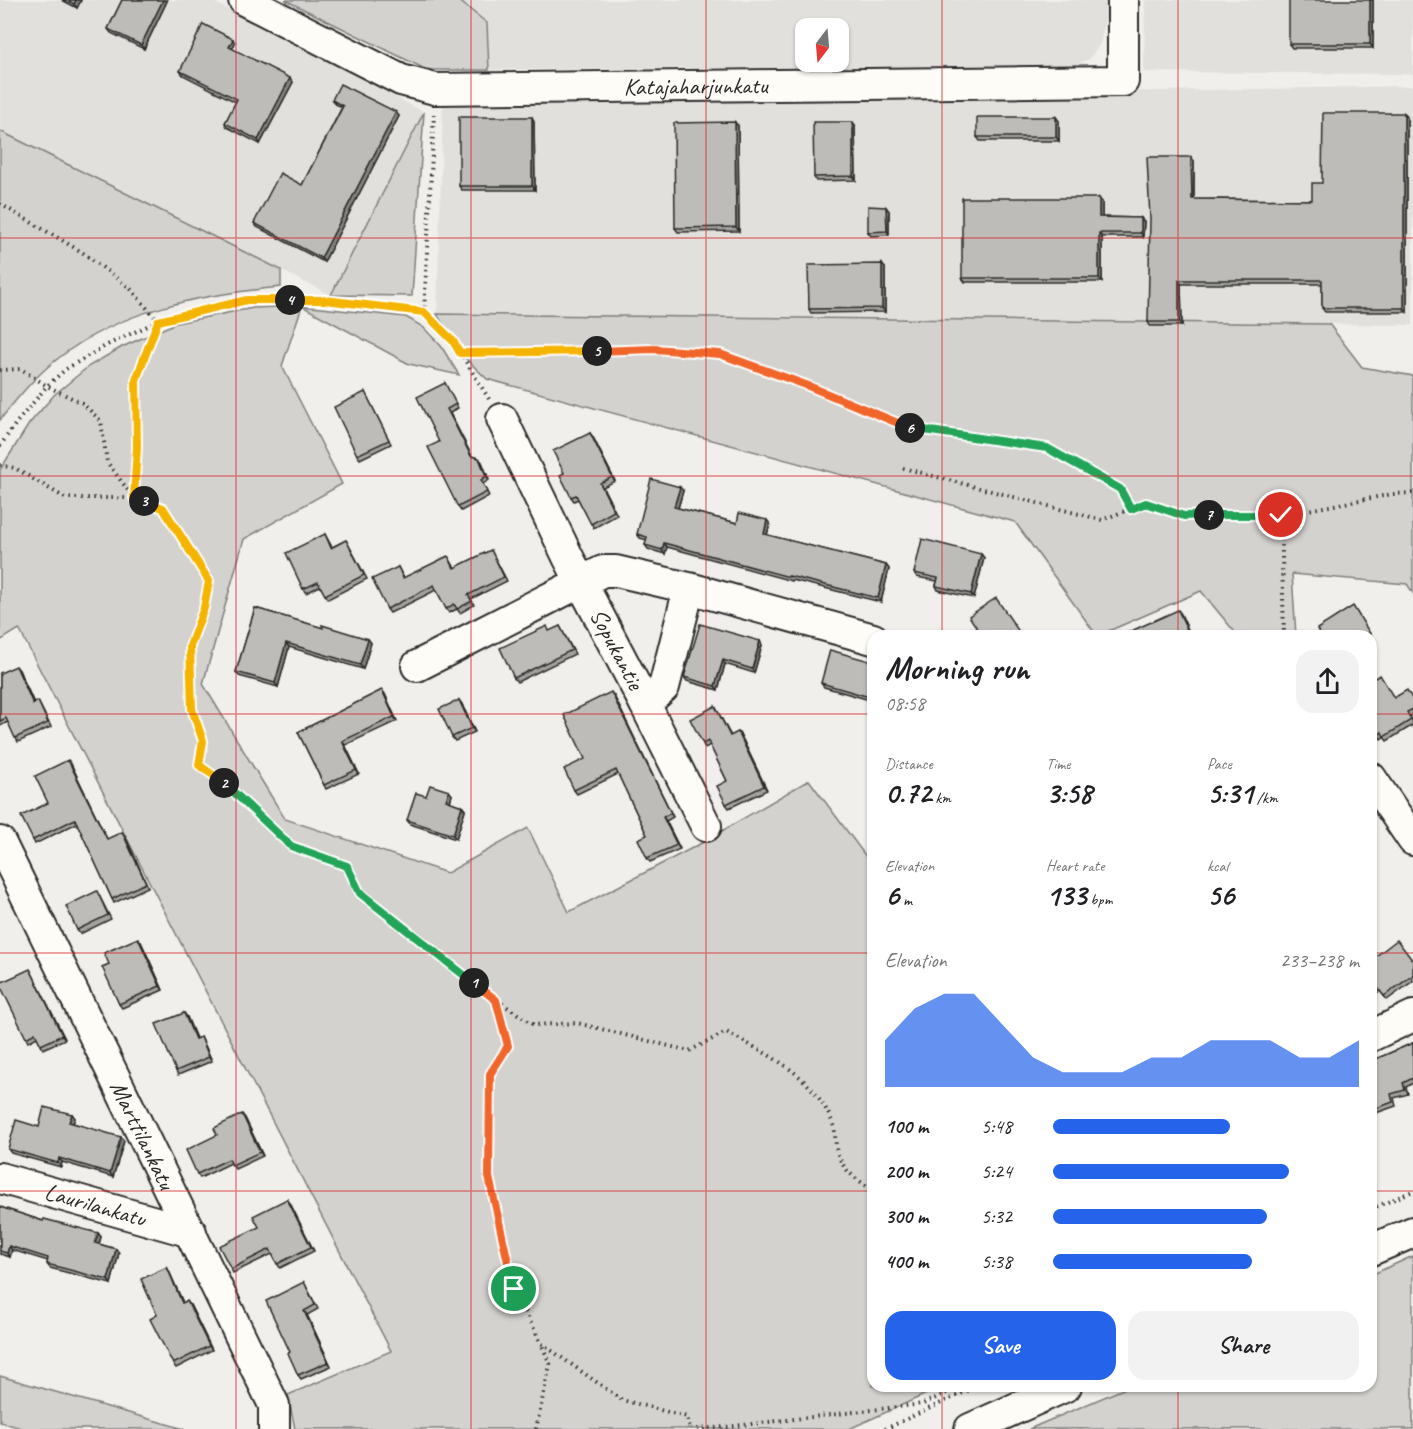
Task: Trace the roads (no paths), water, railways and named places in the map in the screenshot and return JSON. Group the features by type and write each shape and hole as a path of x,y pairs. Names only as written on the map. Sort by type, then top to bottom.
{"street":[{"name":"Katajaharjunkatu","path":"244,0 400,80 435,89 1123,81 1123,0"},
{"path":"417,666 581,582 502,419"},
{"name":"Sopukantie","path":"689,588 664,687 645,704 581,582 603,571 616,571 689,588 867,637"},
{"path":"645,704 706,826"},
{"path":"1377,787 1413,840"},
{"name":"Marttilankatu","path":"0,842 274,1405 274,1429"},
{"path":"1377,1033 1413,1016"},
{"name":"Laurilankatu","path":"0,1178 191,1232"},
{"path":"1377,1247 1413,1232"},
{"path":"970,1429 1053,1392"}]}
